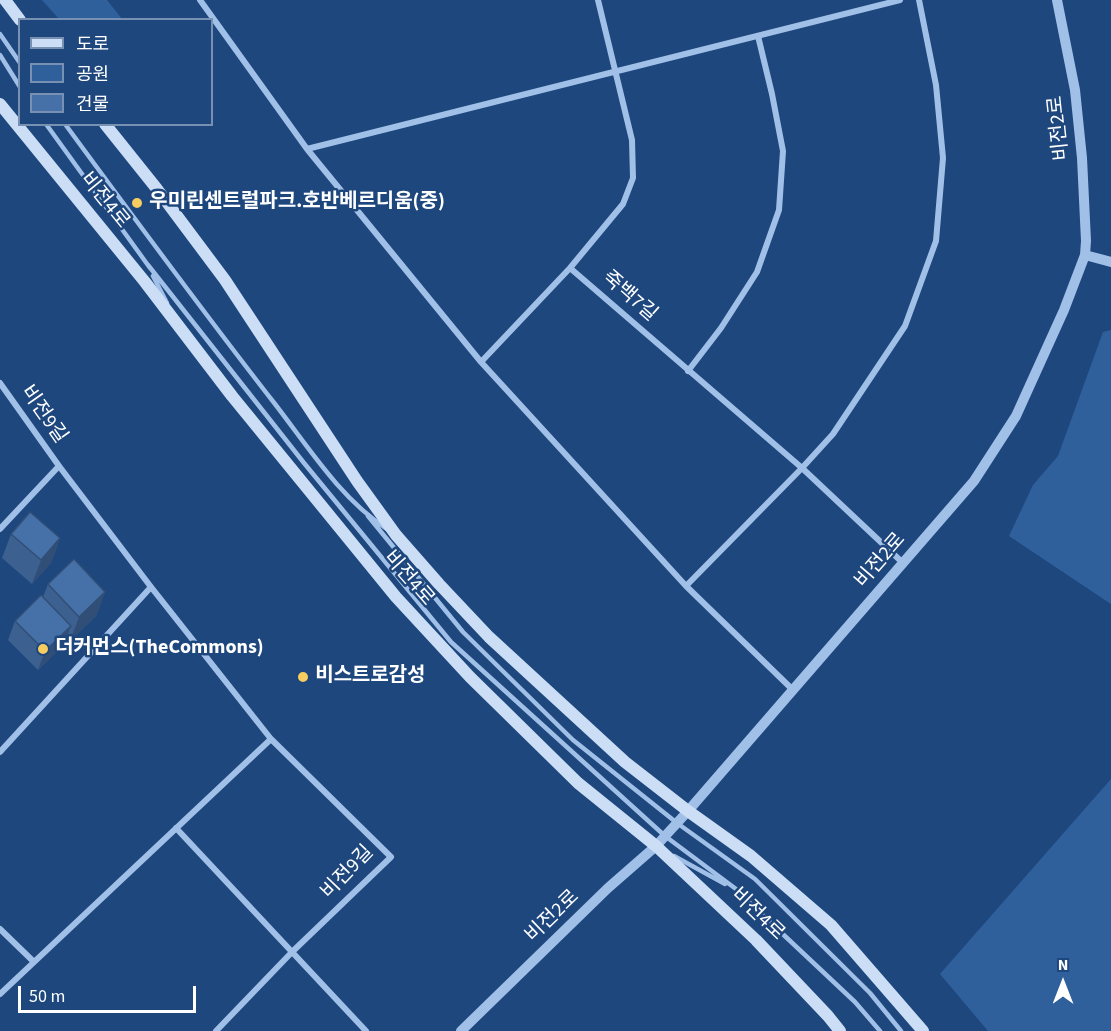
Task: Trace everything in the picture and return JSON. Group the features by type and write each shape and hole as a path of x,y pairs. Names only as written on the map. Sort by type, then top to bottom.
{"main road":[{"path":"5,0 18,18"},
{"name":"비전4로","path":"0,104 232,396 396,597 470,676 578,783 656,846 756,940 840,1031"},
{"name":"비전4로","path":"107,126 225,280 357,482 396,535 438,584 489,637 625,762 750,856 831,925 923,1031"}],"street":[{"path":"200,0 213,18"},
{"path":"481,362 570,268 623,204 633,178 632,140 598,0"},
{"path":"307,149 614,70 900,0"},
{"path":"686,586 833,434 905,326 936,241 943,158 936,85 919,0"},
{"name":"비전2로","path":"461,1031 608,888 656,846 688,811 974,481 1017,416 1064,310 1085,255 1080,135 1075,90 1057,0"},
{"path":"213,18 307,149 481,362 686,586 793,690"},
{"path":"688,371 721,328 757,272 779,210 783,151 758,36"},
{"path":"1085,255 1111,262"},
{"name":"죽백7길","path":"570,268 802,468"},
{"name":"비전9길","path":"0,383 59,466 151,587 271,739 391,857 292,952 216,1031"},
{"name":"비전9길","path":"0,529 59,466"},
{"path":"802,468 903,563"},
{"path":"0,752 151,587"},
{"path":"0,994 271,739"},
{"path":"176,828 366,1031"},
{"path":"0,929 34,962"}],"lane":[{"path":"0,34 18,60"},
{"path":"0,55 18,84"},
{"path":"47,126 148,265 304,463 451,642 665,836 740,892 855,1002 880,1031"},
{"path":"66,126 243,364 344,492 368,516 472,640 573,740 677,823 755,879 870,993 901,1031"},
{"path":"148,265 182,331"},
{"path":"368,516 396,535"},
{"path":"656,846 740,892"}],"green space":[{"path":"42,0 107,0 121,18 58,18"},
{"path":"1111,330 1111,604 1009,536 1033,485 1058,456 1103,332"},
{"path":"1111,779 1111,1031 988,1031 940,974"}],"building":[{"path":"30,512 60,538 41,560 11,534"},
{"path":"74,559 105,592 79,617 48,584"},
{"path":"41,595 71,626 45,651 15,621"}],"place":[{"name":"우미린센트럴파크.호반베르디움(중)","path":"137,203"},
{"name":"더커먼스(TheCommons)","path":"43,649"},
{"name":"비스트로감성","path":"303,677"}]}
